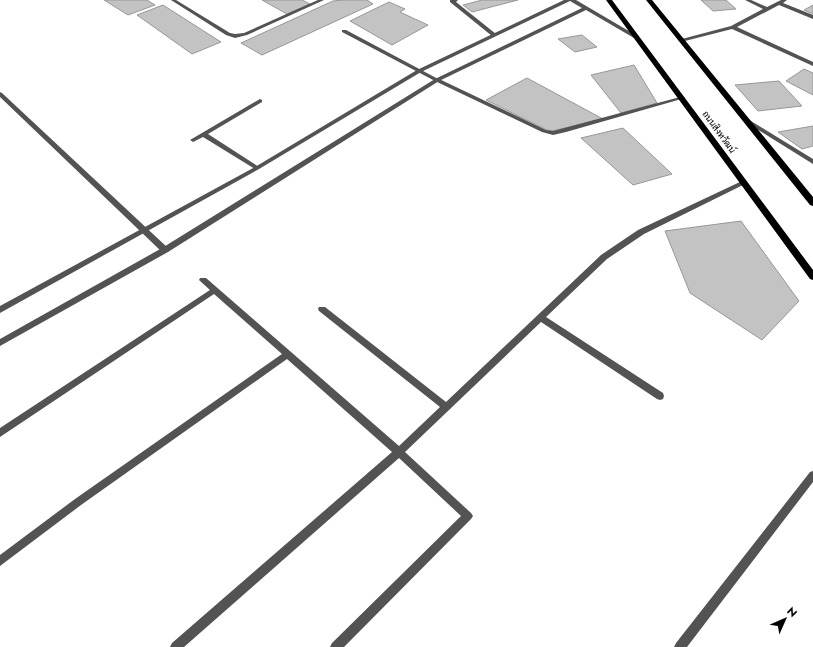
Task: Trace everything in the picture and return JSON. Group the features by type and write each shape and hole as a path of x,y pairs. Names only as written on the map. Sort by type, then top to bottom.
{"main road":[{"name":"ถนนสิงหวัฒน์","path":"609,0 813,277"},
{"path":"649,0 813,203"}],"street":[{"path":"173,0 228,34 235,36 245,34 319,0"},
{"path":"456,0 452,1 494,35"},
{"path":"0,310 146,231 257,168 419,71 568,0"},
{"path":"572,0 584,9 636,37"},
{"path":"747,0 767,10"},
{"path":"681,40 733,27 785,0"},
{"path":"779,3 813,17"},
{"path":"0,343 165,250 437,80 584,9"},
{"path":"733,27 813,64"},
{"path":"344,32 437,80 551,133 564,131 682,98"},
{"path":"0,94 165,250"},
{"path":"0,104 8,101"},
{"path":"193,140 260,101"},
{"path":"746,120 813,162"},
{"path":"204,134 257,168"},
{"path":"176,647 399,452 604,257 641,232 744,183"},
{"path":"203,280 399,452 468,516 336,647"},
{"path":"0,433 214,290"},
{"path":"322,309 446,407"},
{"path":"540,317 660,396"},
{"path":"0,561 78,502 288,354"},
{"path":"680,647 813,475"}],"building":[{"path":"104,0 147,0 155,5 128,15"},
{"path":"262,0 302,0 310,4 287,14"},
{"path":"367,0 373,4 262,55 241,43 333,1"},
{"path":"482,0 518,0 472,12 463,5"},
{"path":"701,0 726,0 736,9 713,11"},
{"path":"389,2 405,9 400,12 428,25 392,45 350,21"},
{"path":"163,5 221,42 192,54 137,15"},
{"path":"813,5 813,14 804,10"},
{"path":"582,35 597,47 575,52 558,39"},
{"path":"634,65 657,103 621,113 591,75"},
{"path":"804,69 813,73 813,95 786,81"},
{"path":"527,78 603,119 552,131 547,130 486,100"},
{"path":"779,81 802,106 758,111 735,85"},
{"path":"813,126 813,146 802,149 778,132"},
{"path":"623,128 672,174 633,185 581,138"},
{"path":"741,221 799,301 762,340 690,293 665,231"}]}
